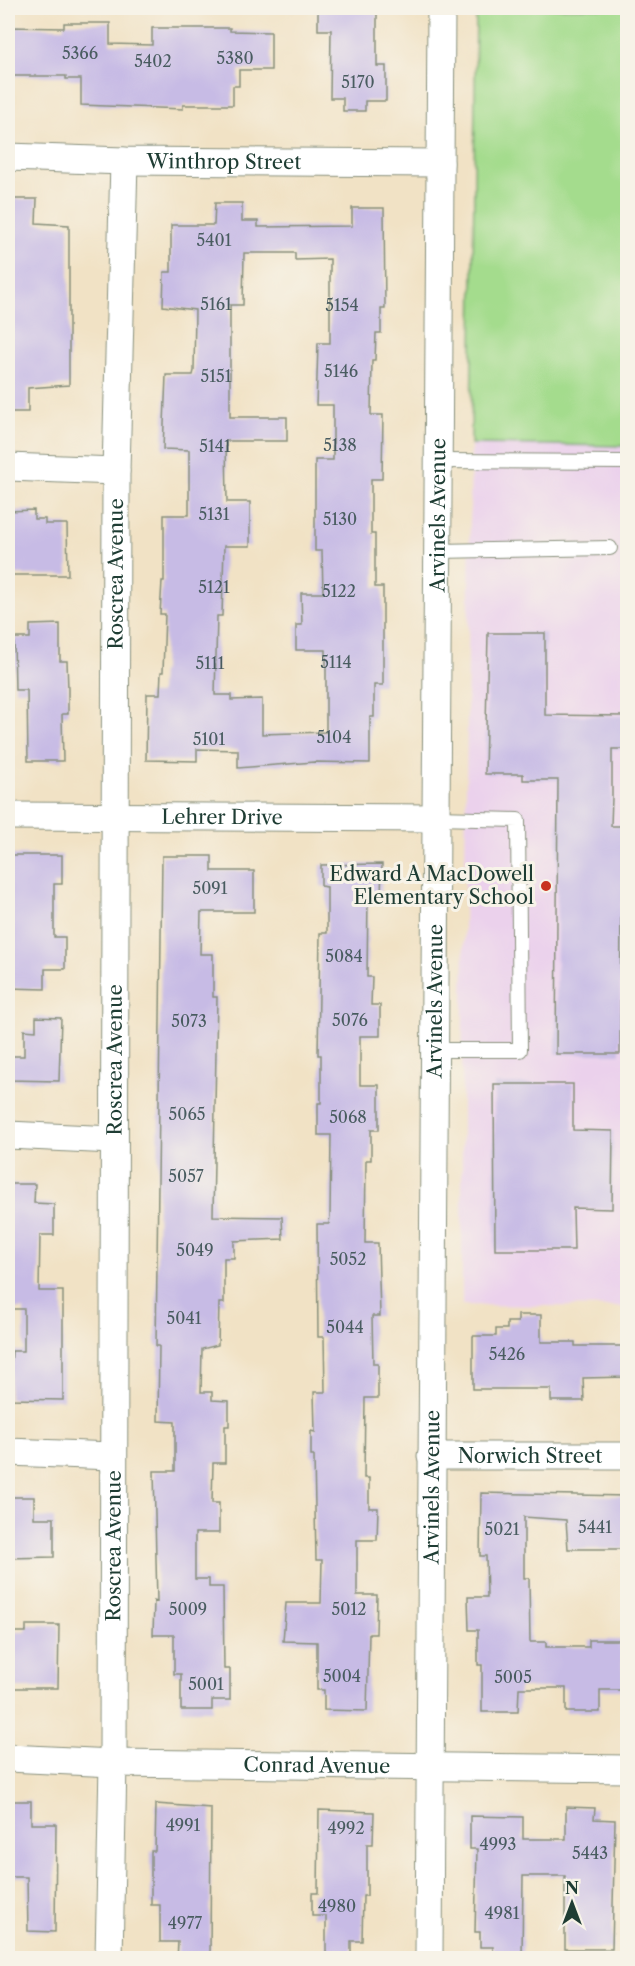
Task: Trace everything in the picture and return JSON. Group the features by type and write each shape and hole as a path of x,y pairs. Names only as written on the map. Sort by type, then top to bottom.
{"street":[{"name":"Arvinels Avenue","path":"429,1959 441,8"},
{"name":"Winthrop Street","path":"8,158 440,163"},
{"name":"Roscrea Avenue","path":"109,1959 113,1763 116,471 124,161"},
{"path":"8,467 116,471"},
{"name":"Lehrer Drive","path":"8,816 437,818"},
{"path":"8,1135 113,1140"},
{"path":"8,1452 113,1456"},
{"name":"Norwich Street","path":"431,1456 627,1456"},
{"name":"Conrad Avenue","path":"8,1758 113,1763 627,1769"}],"lane":[{"path":"438,460 627,462"},
{"path":"438,551 610,548"},
{"path":"435,1050 520,1050 518,819 437,818"}],"shaded area":[{"name":"Edward A MacDowell Elementary School","path":"471,444 627,446 627,1307 462,1305 462,1076"}],"green space":[{"path":"476,8 627,8 627,446 471,444"}],"building":[{"path":"318,8 377,9 377,66 386,66 386,101 365,101 365,111 343,111 343,98 330,98 331,30 318,30"},
{"path":"64,23 110,23 110,44 152,45 152,28 230,28 230,31 271,32 271,70 239,70 239,86 233,86 233,105 183,105 183,109 81,105 81,79 66,79 66,76 8,76 8,27 64,28"},
{"path":"8,199 37,199 36,223 69,225 69,385 28,388 28,412 8,412"},
{"path":"215,203 242,203 242,221 258,221 258,227 352,226 352,208 384,208 385,309 381,309 381,333 376,333 375,360 372,360 371,415 383,415 382,479 371,479 371,534 375,534 375,587 383,587 383,685 374,685 374,717 370,717 370,763 314,762 238,768 238,750 197,749 197,761 146,760 147,694 160,694 161,672 163,672 165,614 160,614 162,581 164,581 164,515 189,515 189,450 163,449 166,375 193,375 195,310 163,306 164,272 171,272 171,225 214,225","holes":["244,253 295,253 295,260 330,259 330,343 318,343 316,405 333,405 333,460 315,460 315,551 322,551 323,593 301,593 302,625 296,625 296,650 326,650 326,732 262,734 262,699 231,700 231,695 215,695 217,616 222,616 224,546 250,546 250,502 227,502 226,441 287,441 287,417 230,417 230,305 243,305"]},
{"path":"34,510 34,519 45,519 45,524 67,524 68,575 8,575 8,511"},
{"path":"60,624 60,661 67,661 68,689 68,714 62,714 63,761 28,761 27,690 15,690 14,638 30,638 30,625"},
{"path":"488,633 545,633 545,715 624,716 623,749 612,749 611,826 627,826 627,903 621,903 620,1054 556,1054 558,780 523,780 523,774 485,774"},
{"path":"8,855 62,855 62,884 54,884 54,937 65,937 65,969 45,969 45,989 8,988"},
{"path":"162,856 212,856 212,871 254,871 254,912 201,912 200,954 213,954 213,997 217,997 213,1216 282,1217 283,1239 234,1241 234,1258 224,1258 224,1303 219,1303 218,1345 202,1349 201,1392 212,1392 212,1400 229,1401 229,1426 225,1426 225,1463 213,1463 212,1503 219,1503 219,1533 195,1533 195,1579 209,1579 209,1587 223,1587 224,1669 230,1669 230,1700 212,1700 212,1710 181,1710 181,1674 174,1674 174,1635 153,1635 154,1601 157,1602 154,1471 175,1471 175,1422 158,1421 159,1346 156,1346"},
{"path":"382,864 381,896 368,896 367,977 372,977 371,1005 380,1005 380,1036 360,1036 360,1085 379,1085 379,1130 371,1130 371,1160 366,1160 365,1243 378,1243 380,1316 372,1316 373,1364 378,1364 378,1398 365,1398 364,1478 369,1478 369,1508 378,1508 377,1540 357,1540 357,1595 377,1595 376,1634 369,1634 367,1711 324,1710 324,1690 317,1690 317,1642 283,1641 286,1603 321,1603 322,1560 316,1560 314,1456 311,1456 311,1431 315,1432 314,1392 325,1392 324,1337 318,1337 317,1224 329,1224 331,1135 318,1135 318,1103 321,1103 321,1055 318,1055 320,933 327,933 327,887 321,886 321,865"},
{"path":"36,1017 61,1018 59,1081 8,1080 8,1056 24,1056 24,1030 36,1031"},
{"path":"494,1084 573,1084 573,1130 613,1131 612,1209 573,1208 574,1250 495,1250"},
{"path":"8,1184 35,1184 34,1203 54,1204 54,1235 40,1235 39,1291 63,1291 63,1400 9,1399 12,1351 24,1351 24,1309 8,1309"},
{"path":"518,1315 541,1315 541,1342 575,1342 575,1346 627,1346 627,1377 583,1378 584,1401 551,1401 551,1389 473,1389 473,1336 496,1336 496,1329 507,1329 507,1322 518,1322"},
{"path":"481,1493 627,1496 624,1549 568,1549 566,1520 524,1517 524,1578 529,1578 530,1642 546,1642 546,1647 589,1647 589,1640 621,1640 624,1690 600,1690 600,1712 566,1712 566,1688 519,1688 518,1712 482,1712 482,1665 478,1665 478,1630 469,1630 468,1597 487,1597 486,1556 480,1556"},
{"path":"8,1497 34,1497 34,1518 54,1518 54,1557 8,1558"},
{"path":"26,1625 59,1625 58,1688 8,1688 8,1632 26,1632"},
{"path":"8,1801 31,1801 31,1824 56,1824 55,1932 28,1931 27,1877 8,1877"},
{"path":"156,1804 211,1808 210,1959 177,1959 178,1942 160,1942 160,1905 151,1905 151,1851 155,1851"},
{"path":"566,1807 595,1808 594,1819 615,1820 612,1949 565,1949 565,1876 523,1876 522,1959 493,1959 493,1947 480,1947 480,1932 475,1932 477,1849 470,1849 470,1816 523,1817 523,1839 566,1839"},
{"path":"319,1810 374,1812 373,1844 367,1844 367,1896 363,1896 362,1941 351,1941 351,1959 326,1959 326,1916 312,1916 312,1893 318,1893"}],"place":[{"name":"Edward A MacDowell Elementary School","path":"546,886"}]}
